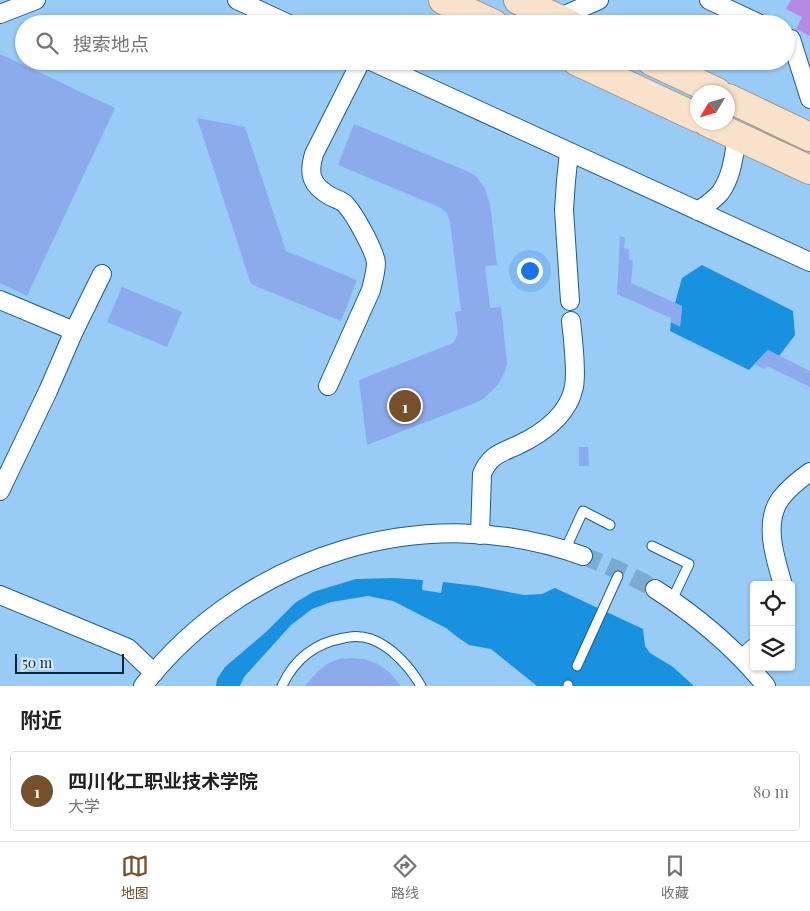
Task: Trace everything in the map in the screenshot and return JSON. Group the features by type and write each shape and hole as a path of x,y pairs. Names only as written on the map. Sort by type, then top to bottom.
{"main road":[{"path":"443,0 475,15"},
{"path":"518,0 551,15"},
{"path":"595,70 690,114"},
{"path":"670,70 702,85"},
{"path":"735,101 810,136"},
{"path":"724,130 810,170"}],"street":[{"path":"0,14 36,0"},
{"path":"238,0 270,15"},
{"path":"574,15 599,0"},
{"path":"709,0 741,15"},
{"path":"795,40 810,48"},
{"path":"795,55 810,99"},
{"path":"328,386 370,290 376,262 358,222 346,204 330,196 317,186 312,179 310,170 314,154 356,70"},
{"path":"391,70 810,262"},
{"path":"698,211 720,194 726,184 733,161 737,136"},
{"path":"569,152 564,210 570,301"},
{"path":"0,491 102,274"},
{"path":"0,300 74,331"},
{"path":"480,535 482,474 485,466 498,454 525,442 554,423 562,414 569,401 574,389 575,377 571,321"},
{"path":"781,581 773,542 774,512 781,498 810,472"},
{"path":"0,595 128,648 149,679 194,631 241,596 292,568 346,548 403,537 461,534 519,539 583,556"},
{"path":"655,589 703,623 725,642 748,654 766,686"}],"lane":[{"path":"566,550 583,511 610,525"},
{"path":"652,546 689,564 672,600"},
{"path":"577,666 618,576"},
{"path":"282,686 295,665 304,655 332,640 359,636 370,639 390,650 406,666 421,686"}],"shaded area":[{"path":"791,0 810,0 810,36 796,29 802,17 786,9"}],"water":[{"path":"702,265 793,311 795,335 779,356 768,350 749,370 670,331 671,322 680,326 682,307 675,303 682,278"},
{"path":"394,578 423,580 422,590 441,593 443,582 524,595 542,594 555,588 643,629 645,646 650,653 673,667 694,686 537,686 491,649 469,645 446,628 393,601 368,596 331,602 312,609 291,625 244,677 240,686 216,686 217,679 225,667 266,632 295,603 313,592 356,579"}],"building":[{"path":"0,54 15,61 15,70 34,70 115,108 27,296 0,283"},
{"path":"197,118 245,127 286,251 357,280 341,321 251,284"},
{"path":"354,124 469,172 476,176 485,189 490,204 497,265 485,266 490,308 501,307 507,364 498,385 483,399 367,445 359,380 453,343 458,333 455,312 461,311 450,222 447,213 439,207 338,165"},
{"path":"620,236 625,238 624,248 629,250 629,259 633,261 631,283 682,306 680,327 671,322 671,318 617,294"},
{"path":"122,287 182,312 167,347 107,322"},
{"path":"768,350 810,371 810,387 767,366 764,369 754,364"},
{"path":"579,447 588,447 589,466 579,466"},
{"path":"339,659 364,659 376,663 389,672 401,686 305,686 319,670 329,663"}],"tunnel":[{"path":"583,556 620,571 655,589"}],"place":[{"name":"四川化工职业技术学院","path":"405,406"}]}
